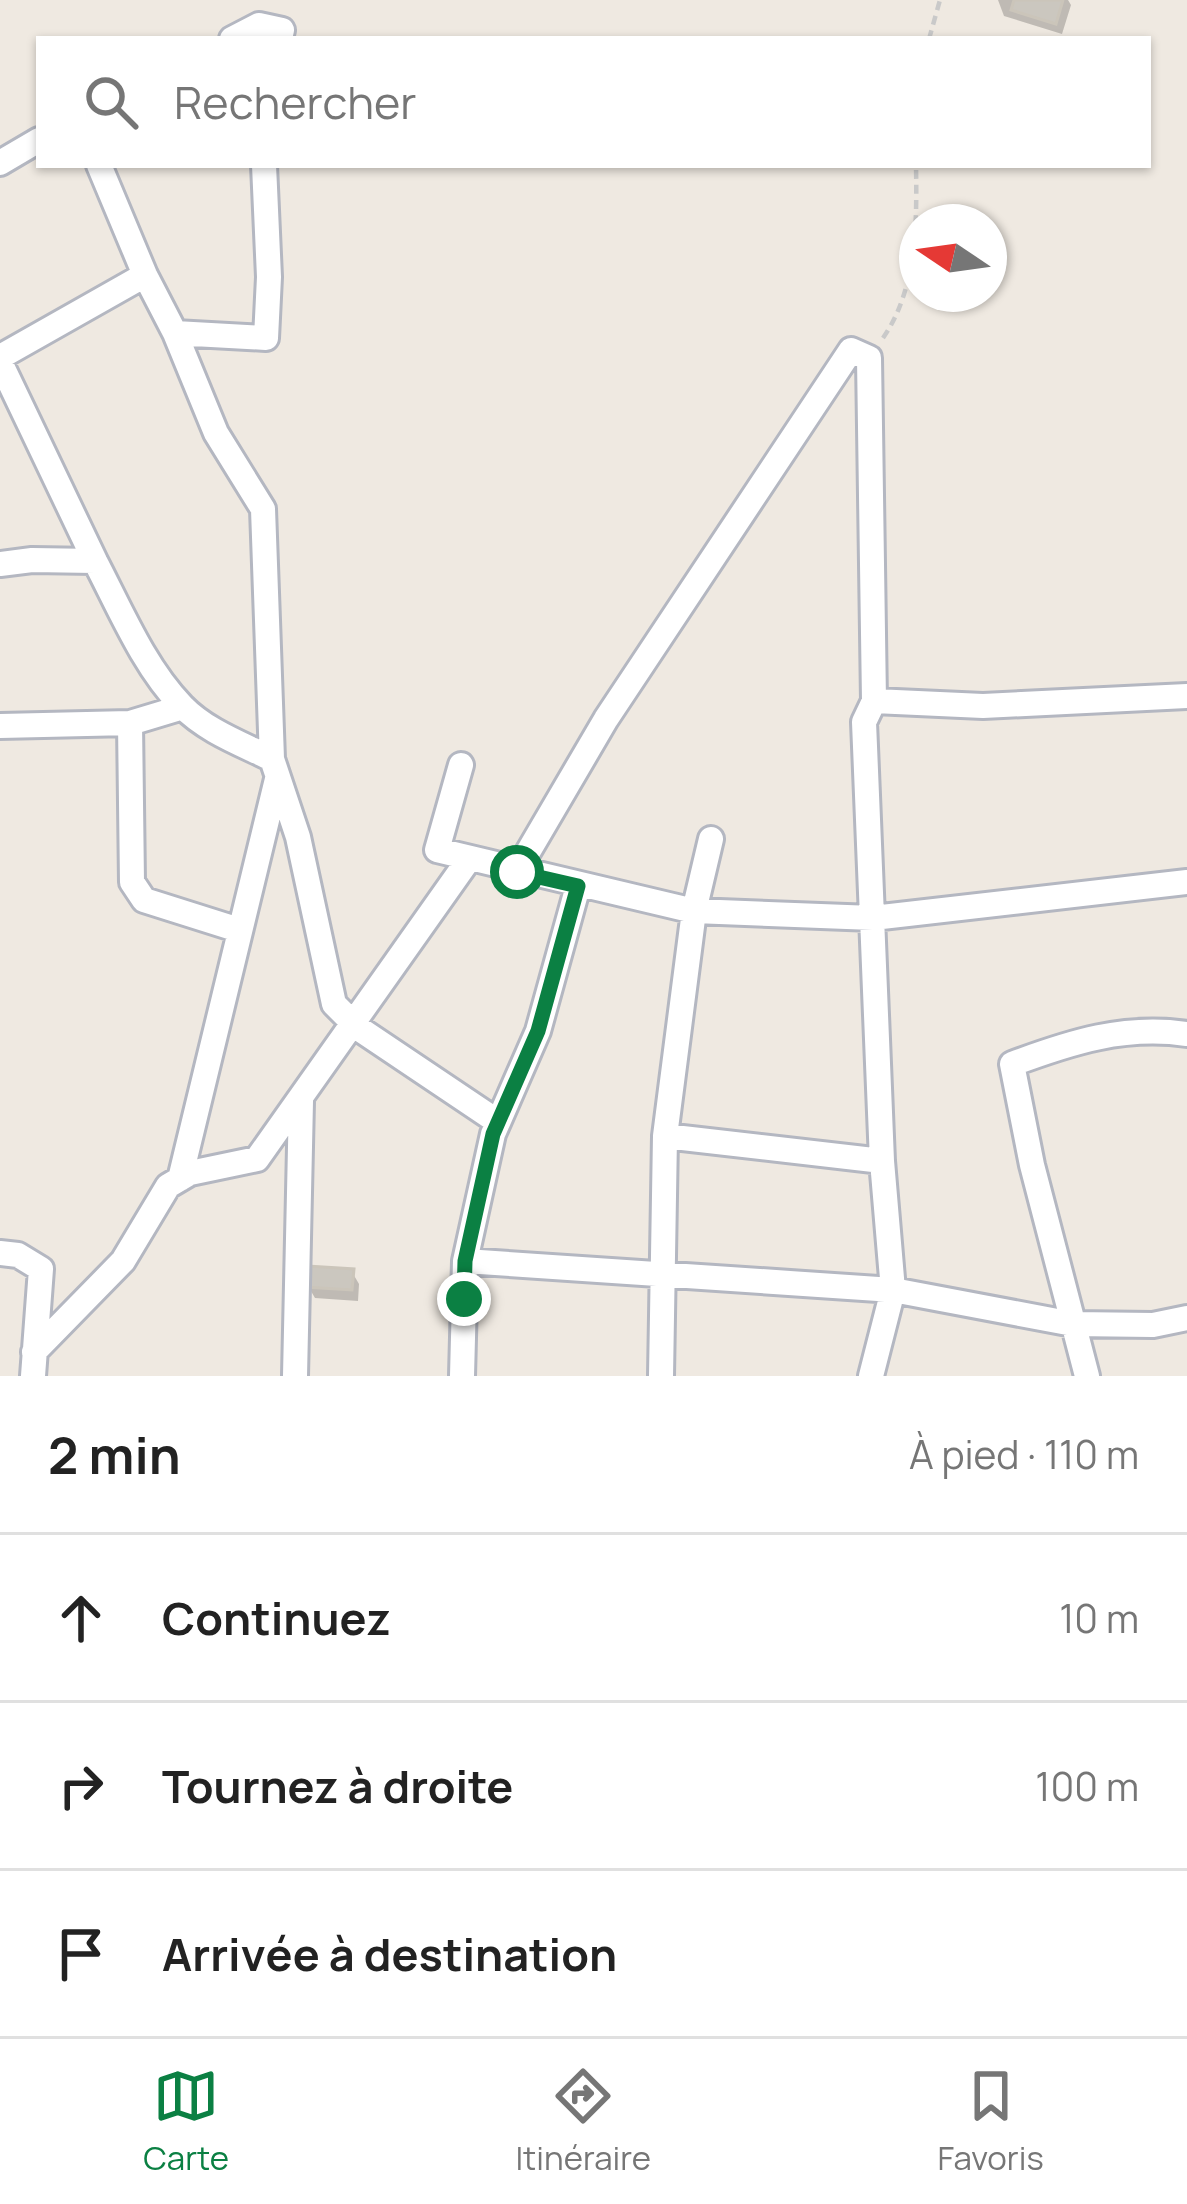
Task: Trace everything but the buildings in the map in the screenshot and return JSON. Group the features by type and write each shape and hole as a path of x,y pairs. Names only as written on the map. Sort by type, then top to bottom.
{"street":[{"path":"238,36 259,25 282,30 281,36"},
{"path":"0,163 36,142"},
{"path":"101,168 216,433 263,509 275,768 181,1179"},
{"path":"175,333 266,338 269,277 264,168"},
{"path":"145,275 0,360 125,620 183,707 275,768 298,837 334,1004 354,1024 498,1122"},
{"path":"517,872 606,719 851,350 869,358 874,701 864,722 882,1161 893,1290 871,1376"},
{"path":"0,564 95,561"},
{"path":"874,701 983,706 1187,696"},
{"path":"0,726 130,723 183,707"},
{"path":"130,723 132,883 144,900 239,930"},
{"path":"460,765 436,850 694,911 873,918 1187,882"},
{"path":"661,1376 665,1136 694,911 711,838"},
{"path":"33,1364 123,1261 168,1186 190,1173 257,1160 469,859"},
{"path":"462,1376 465,1261 498,1122 538,1031 578,886"},
{"path":"1087,1376 1032,1165 1012,1064 1095,1035 1187,1034"},
{"path":"295,1376 301,1101"},
{"path":"665,1136 882,1161"},
{"path":"0,1253 18,1255 40,1269 33,1364"},
{"path":"465,1261 893,1290 1073,1324 1153,1324 1187,1318"}],"path":[{"path":"930,36 940,0"},
{"path":"869,358 891,326 914,260 916,168"}],"route":[{"path":"464,1299 465,1261 493,1134 538,1031 578,886 517,872"}]}
